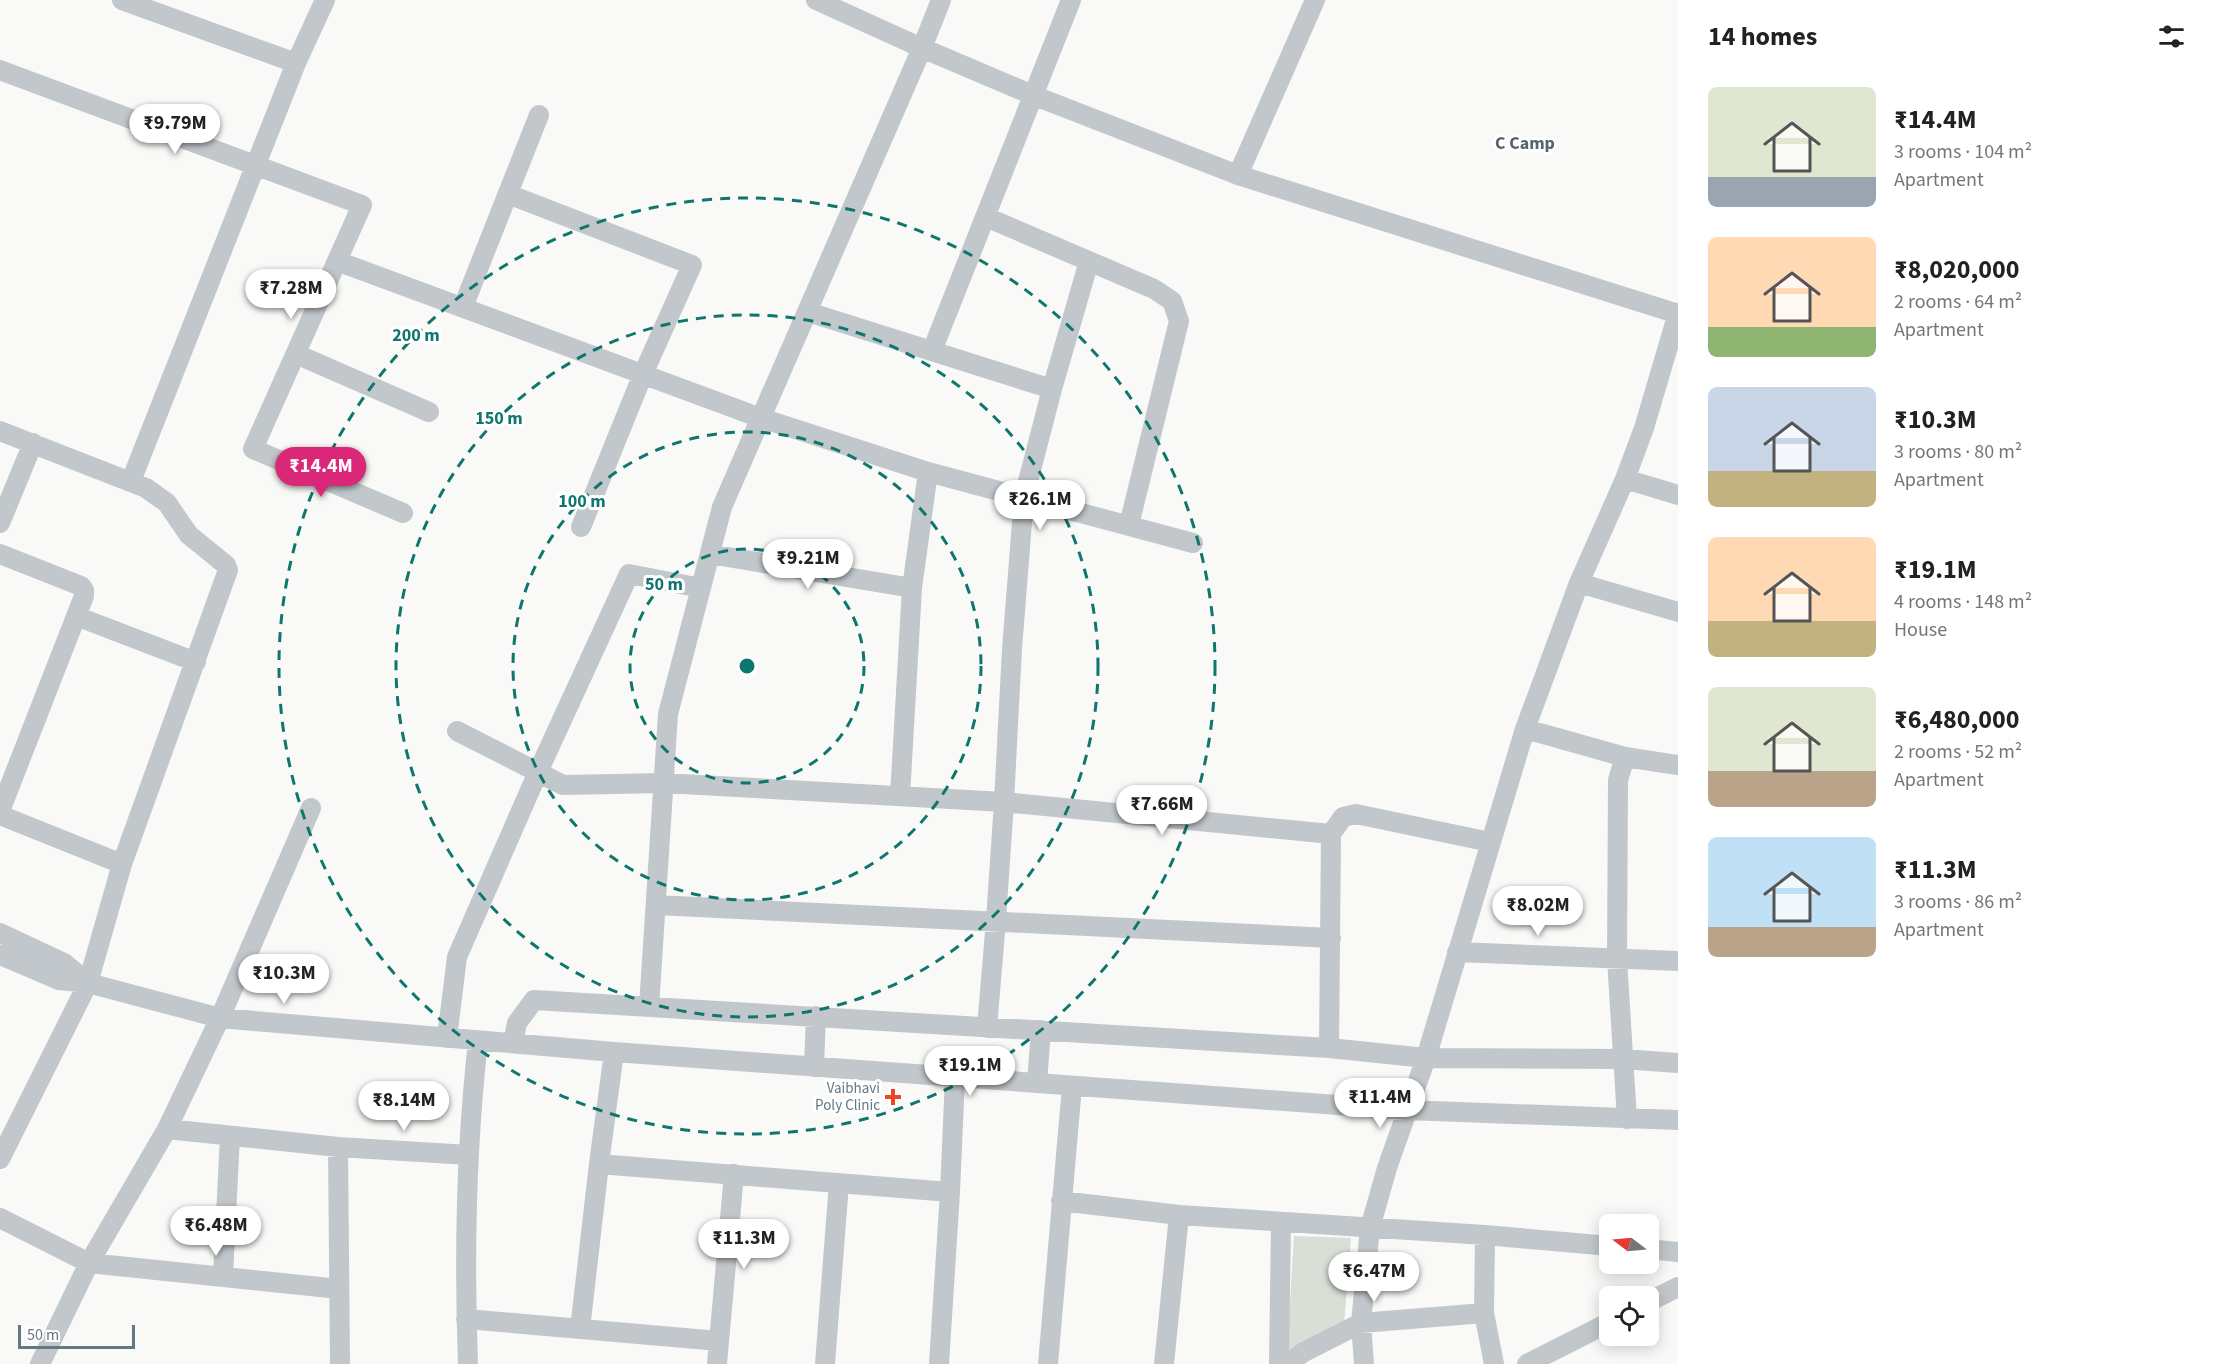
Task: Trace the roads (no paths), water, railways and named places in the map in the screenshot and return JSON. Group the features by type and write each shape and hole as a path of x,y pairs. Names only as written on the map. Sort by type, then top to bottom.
{"street":[{"path":"122,0 296,63"},
{"path":"131,481 296,63 325,0"},
{"path":"816,0 1035,96 1238,175 1678,313 1669,373 1579,583 1525,729 1426,1058 1387,1168 1370,1228 1361,1323 1364,1364"},
{"path":"649,1007 668,714 723,507 941,0"},
{"path":"932,351 1035,96 1071,0"},
{"path":"1238,175 1315,0"},
{"path":"0,70 362,205 253,449 403,513"},
{"path":"463,307 539,115"},
{"path":"508,194 692,265 643,374 581,527"},
{"path":"986,217 1154,289 1172,301 1179,321 1129,525"},
{"path":"337,261 761,418 928,472 1193,543"},
{"path":"987,1028 1024,497 1052,388 1089,261"},
{"path":"808,312 1052,388"},
{"path":"296,354 429,412"},
{"path":"0,430 131,481 159,495 189,535 226,565 228,570 122,864 88,983 0,1159"},
{"path":"0,523 33,443"},
{"path":"900,796 912,588 928,472"},
{"path":"1625,479 1678,495"},
{"path":"0,554 81,586 84,596 0,813 122,864"},
{"path":"710,554 912,588"},
{"path":"447,1038 457,957 538,772 629,574 701,588"},
{"path":"1579,583 1678,612"},
{"path":"76,616 196,662"},
{"path":"1525,729 1625,757 1678,765"},
{"path":"457,731 563,785 664,783 1004,802 1331,834"},
{"path":"1625,757 1618,780 1617,959 1627,1119"},
{"path":"40,1364 89,1263 167,1129 220,1018 311,808"},
{"path":"1329,1048 1331,834 1342,817 1356,814 1490,842"},
{"path":"656,905 1331,938"},
{"path":"0,933 63,963 88,983"},
{"path":"1457,952 1678,961"},
{"path":"0,955 59,980 88,983 220,1018 478,1042 1406,1110 1673,1120 1678,1138"},
{"path":"513,1043 517,1023 534,1000 1329,1048 1426,1058 1623,1059 1678,1063"},
{"path":"814,1067 816,1016"},
{"path":"1037,1083 1041,1030"},
{"path":"468,1364 466,1319 470,1113 478,1042"},
{"path":"580,1329 614,1052"},
{"path":"939,1364 950,1192 954,1077"},
{"path":"1048,1364 1072,1086"},
{"path":"167,1129 338,1147 469,1155"},
{"path":"223,1276 230,1136"},
{"path":"338,1147 340,1364"},
{"path":"599,1164 950,1192"},
{"path":"717,1364 734,1174"},
{"path":"825,1364 839,1183"},
{"path":"1061,1201 1179,1215 1485,1235 1599,1245"},
{"path":"1164,1364 1179,1215"},
{"path":"0,1218 89,1263 339,1289"},
{"path":"1279,1364 1281,1222"},
{"path":"1485,1235 1484,1313 1494,1364"},
{"path":"1659,1251 1678,1252"},
{"path":"1659,1296 1678,1287"},
{"path":"1287,1364 1304,1352 1361,1323 1484,1313"},
{"path":"466,1319 719,1341"},
{"path":"1527,1364 1599,1328"}],"place":[{"name":"Vaibhavi Poly Clinic","path":"893,1097"}],"district":[{"name":"C Camp","path":"1525,143"}]}
